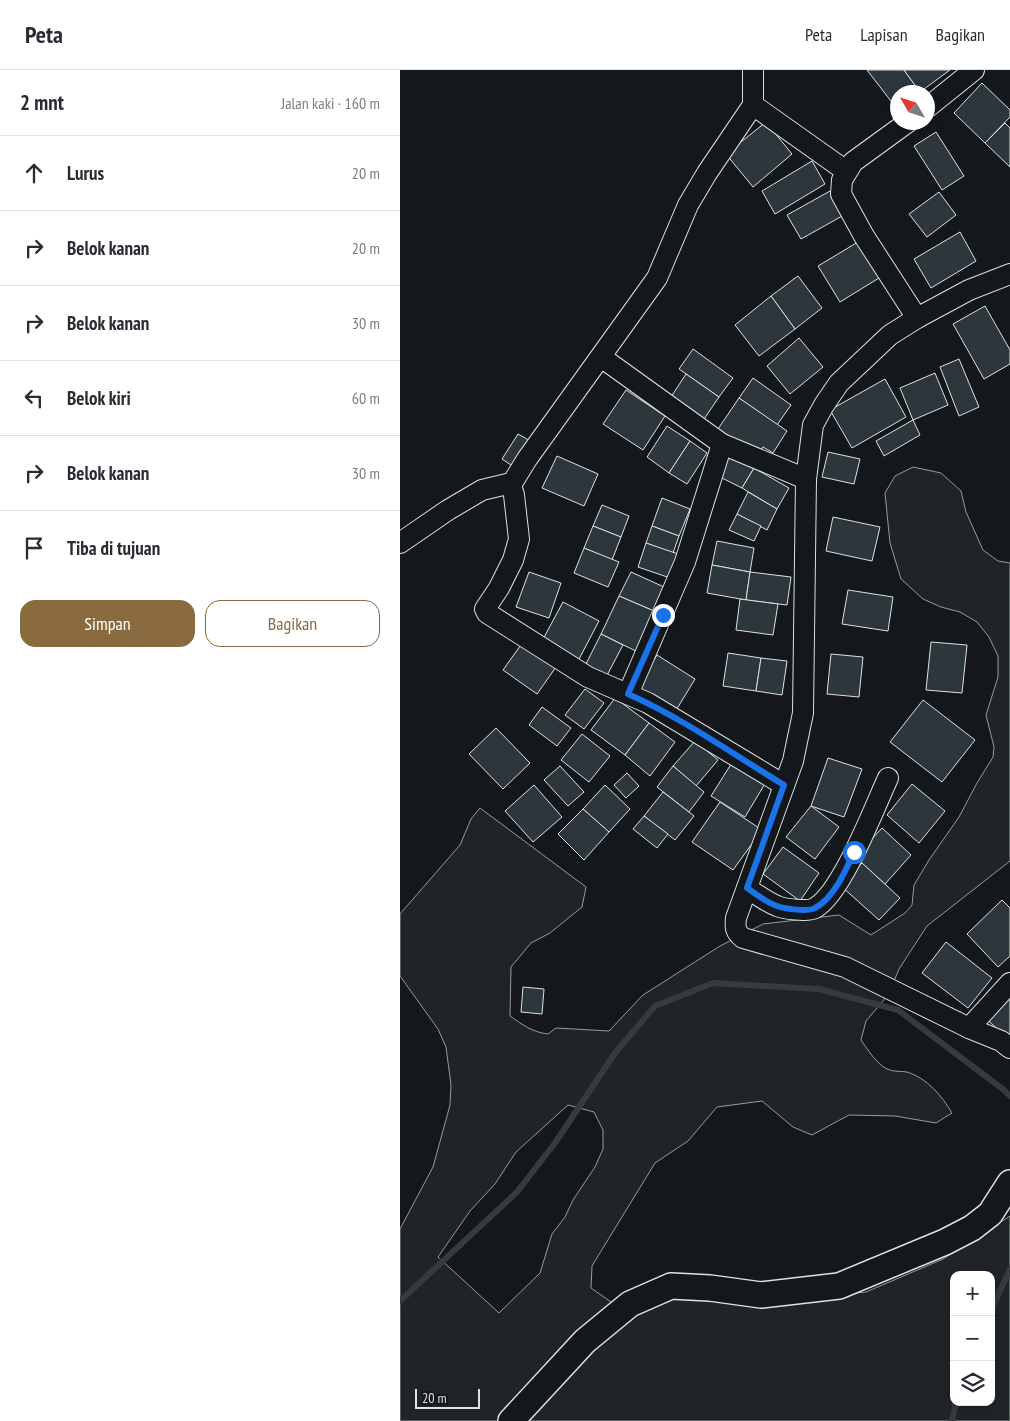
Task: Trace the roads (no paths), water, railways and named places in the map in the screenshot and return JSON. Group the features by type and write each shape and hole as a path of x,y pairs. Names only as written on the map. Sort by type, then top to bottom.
{"street":[{"path":"753,70 753,105 707,173 688,205 657,278 511,485 519,539 513,560 499,588 486,606 486,611 588,677 648,703 784,785"},
{"path":"935,101 974,70"},
{"path":"753,105 846,171"},
{"path":"897,130 853,162 842,180 841,194 864,236 917,318"},
{"path":"1010,274 969,290 917,318 890,336 840,383 824,405 814,425 806,479 803,713 793,761 736,918 735,927 737,934 743,938 845,967 1010,1048"},
{"path":"601,357 722,444 806,479"},
{"path":"628,694 685,562 722,444"},
{"path":"400,543 448,510 482,490 507,484 511,485"},
{"path":"747,888 777,907 804,910 814,909 842,878 888,778"},
{"path":"969,1028 1010,983"},
{"path":"511,1421 585,1341 630,1304 671,1286 710,1288 760,1295 839,1286 946,1242 972,1228 990,1214 1010,1183"}],"waterway":[{"path":"400,1301 517,1192 555,1143 615,1053 655,1006 713,983 819,989 898,1010 1010,1096"},
{"path":"995,1302 1010,1269"},
{"path":"952,1421 955,1406"}]}
